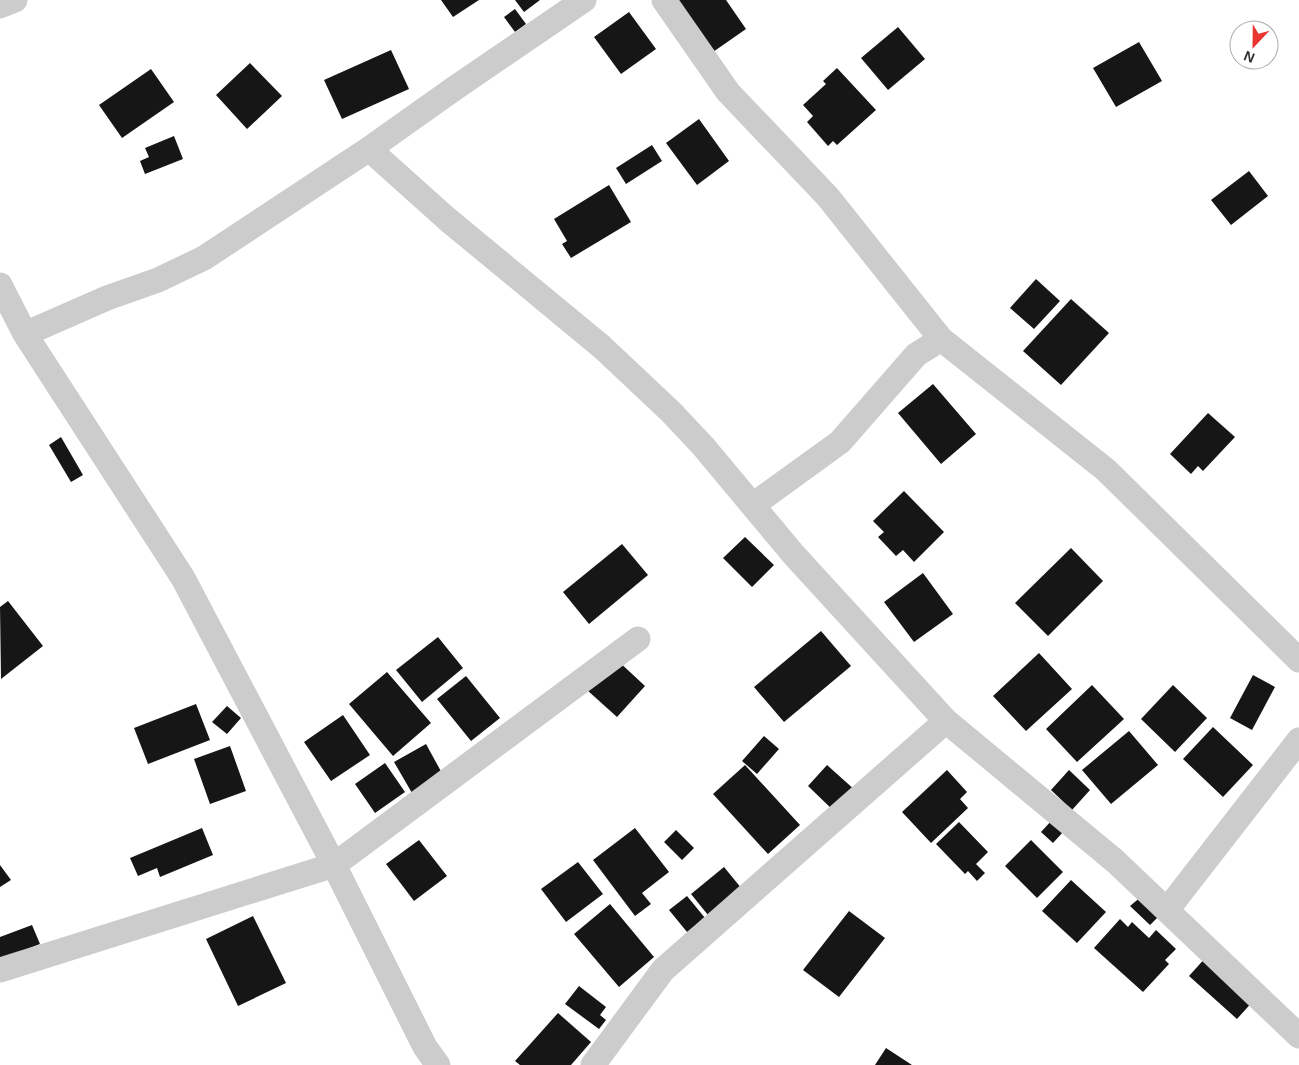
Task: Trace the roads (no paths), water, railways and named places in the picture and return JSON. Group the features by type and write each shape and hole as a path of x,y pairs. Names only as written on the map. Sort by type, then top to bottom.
{"street":[{"path":"0,6 15,0"},
{"path":"664,0 728,92 828,197 942,339 1106,470 1299,660"},
{"path":"25,334 107,298 158,280 204,258 369,149 571,4"},
{"path":"369,149 447,219 616,360 671,412 703,446 794,555 946,721 1114,861 1167,910 1290,1015 1299,1036"},
{"path":"0,285 25,334 183,578 334,866 425,1047 438,1065"},
{"path":"753,505 840,442 916,355 942,339"},
{"path":"0,970 334,866 638,639"},
{"path":"593,1065 663,970 946,721"},
{"path":"1167,910 1299,740"}]}
